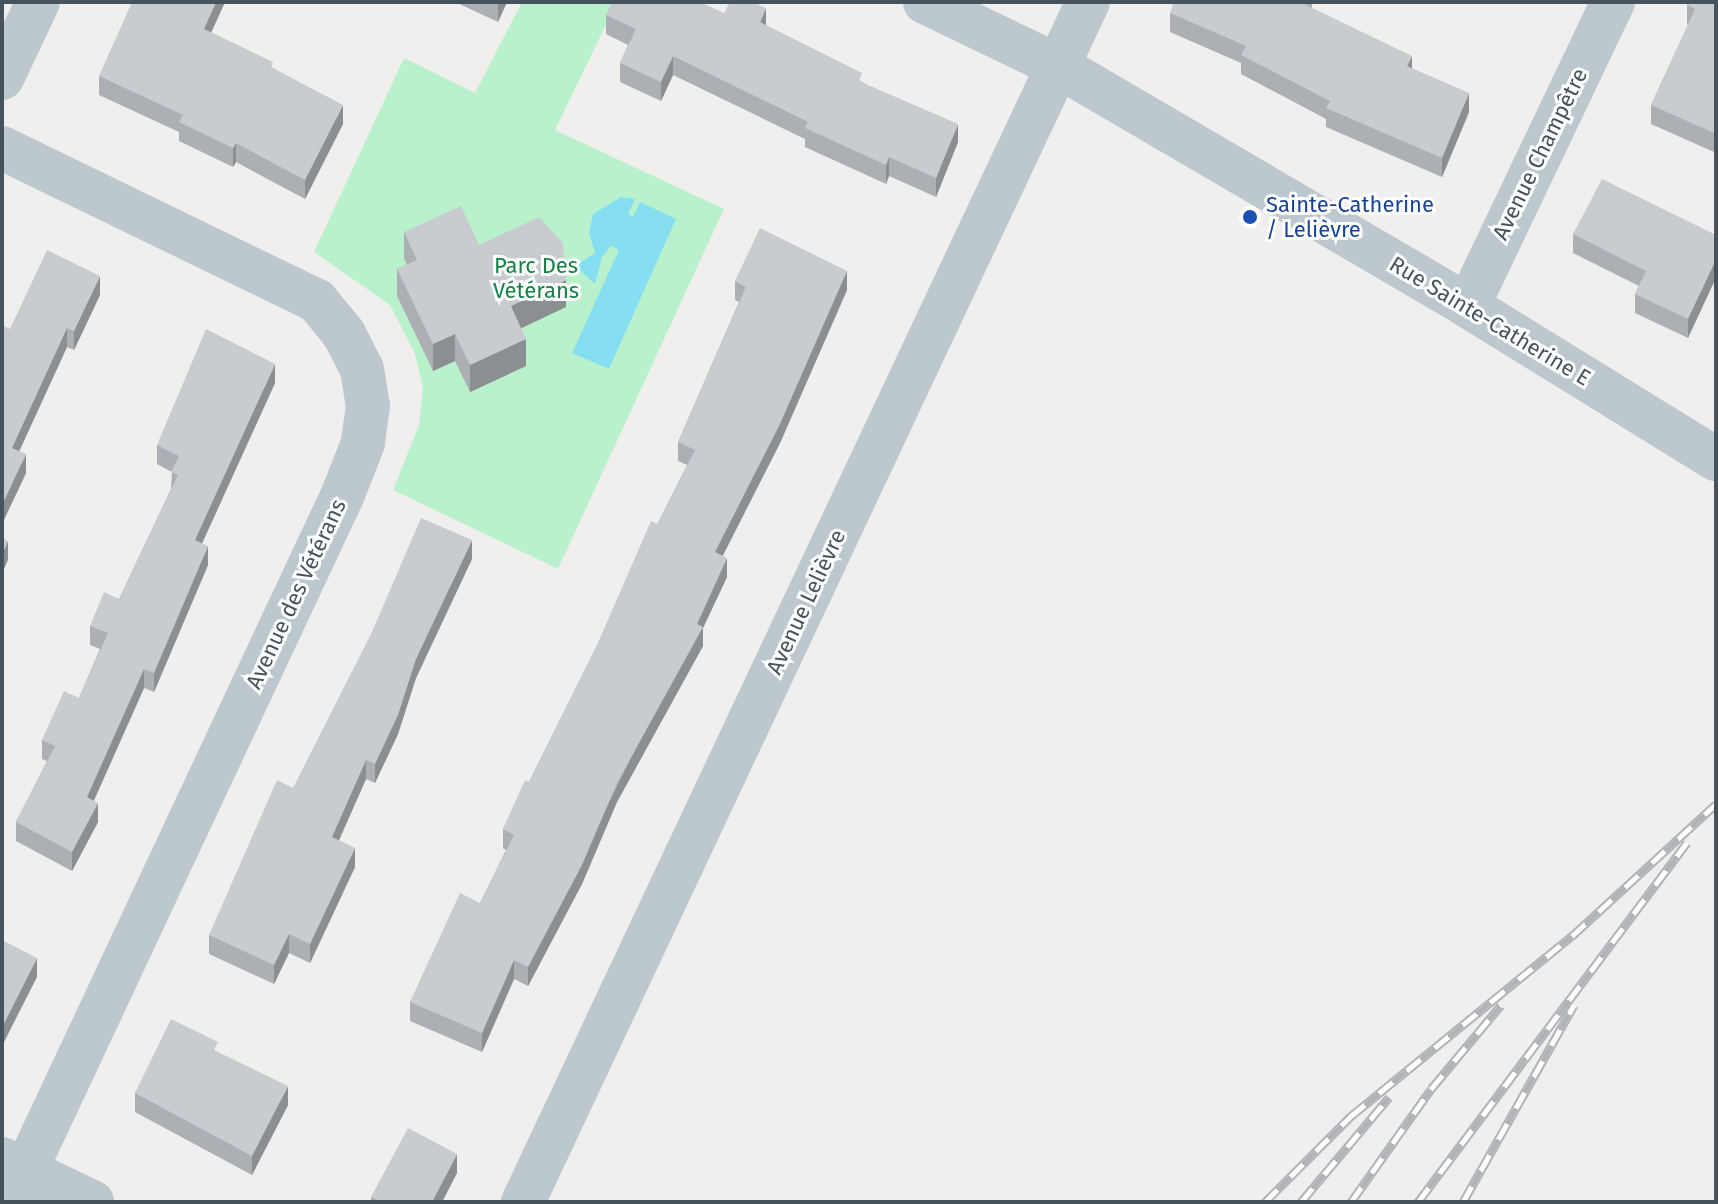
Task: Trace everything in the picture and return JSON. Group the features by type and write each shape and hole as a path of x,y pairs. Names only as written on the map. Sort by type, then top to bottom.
{"street":[{"path":"2,78 38,2"},
{"name":"Rue Sainte-Catherine E","path":"925,2 1058,66 1468,306 1716,459"},
{"name":"Avenue Lelièvre","path":"523,1202 1088,2"},
{"name":"Avenue Champêtre","path":"1468,306 1613,2"},
{"name":"Avenue des Vétérans","path":"2,148 317,301 344,334 362,369 368,406 363,443 343,494 13,1177"},
{"path":"13,1177 92,1202"}],"green space":[{"name":"Parc Des Vétérans","path":"522,2 617,2 555,130 724,209 558,569 393,490 419,425 423,388 415,354 390,305 314,252 404,58 475,93"}],"water":[{"path":"621,197 635,199 628,214 633,217 640,202 676,219 609,369 572,353 619,250 611,246 602,257 595,284 575,266 595,253 589,233 593,214"}],"building":[{"path":"132,2 216,2 204,29 273,62 271,67 343,105 305,180 236,143 233,148 179,122 183,115 99,76"},
{"path":"612,2 700,2 724,13 730,2 752,2 766,8 760,22 862,73 859,81 958,124 936,178 889,157 886,165 805,128 808,122 673,56 661,82 620,63 636,29 606,15"},
{"path":"1174,2 1307,2 1306,5 1412,56 1407,66 1469,93 1442,158 1326,108 1330,101 1241,55 1246,46 1170,13"},
{"path":"1688,2 1716,2 1714,133 1651,105 1695,9 1687,5"},
{"path":"1602,179 1716,235 1716,259 1688,319 1635,294 1646,271 1573,234"},
{"path":"461,206 479,245 539,217 563,243 566,280 511,306 526,339 470,365 455,334 433,344 397,269 417,260 404,232"},
{"path":"760,228 847,271 780,424 715,552 727,558 697,624 703,627 617,783 582,865 528,967 514,960 482,1033 410,1002 460,893 480,903 514,835 503,829 525,780 529,782 597,645 651,521 657,524 695,450 678,442 746,287 735,281"},
{"path":"47,250 100,276 74,331 67,328 12,448 26,454 2,505 2,325 10,329"},
{"path":"206,329 275,364 195,540 208,546 154,673 144,669 87,797 98,803 72,852 16,822 55,746 42,740 64,691 79,698 108,633 90,626 104,592 119,599 178,475 171,472 179,456 157,445"},
{"path":"421,518 472,540 416,659 398,715 375,764 366,760 332,837 355,848 310,944 289,934 274,965 209,935 277,780 293,788 372,632"},
{"path":"2,538 8,541 2,554"},
{"path":"2,940 37,958 2,1027"},
{"path":"171,1019 218,1042 214,1050 288,1086 252,1156 135,1093"},
{"path":"408,1128 457,1154 432,1202 381,1202 371,1197"}],"railway":[{"path":"1265,1202 1351,1116 1572,936 1716,804"},
{"path":"1418,1202 1687,843"},
{"path":"1351,1202 1431,1089 1501,1005"},
{"path":"1463,1202 1574,1005"},
{"path":"1301,1202 1389,1097"}],"place":[{"name":"Sainte-Catherine / Lelièvre","path":"1250,217"}]}
